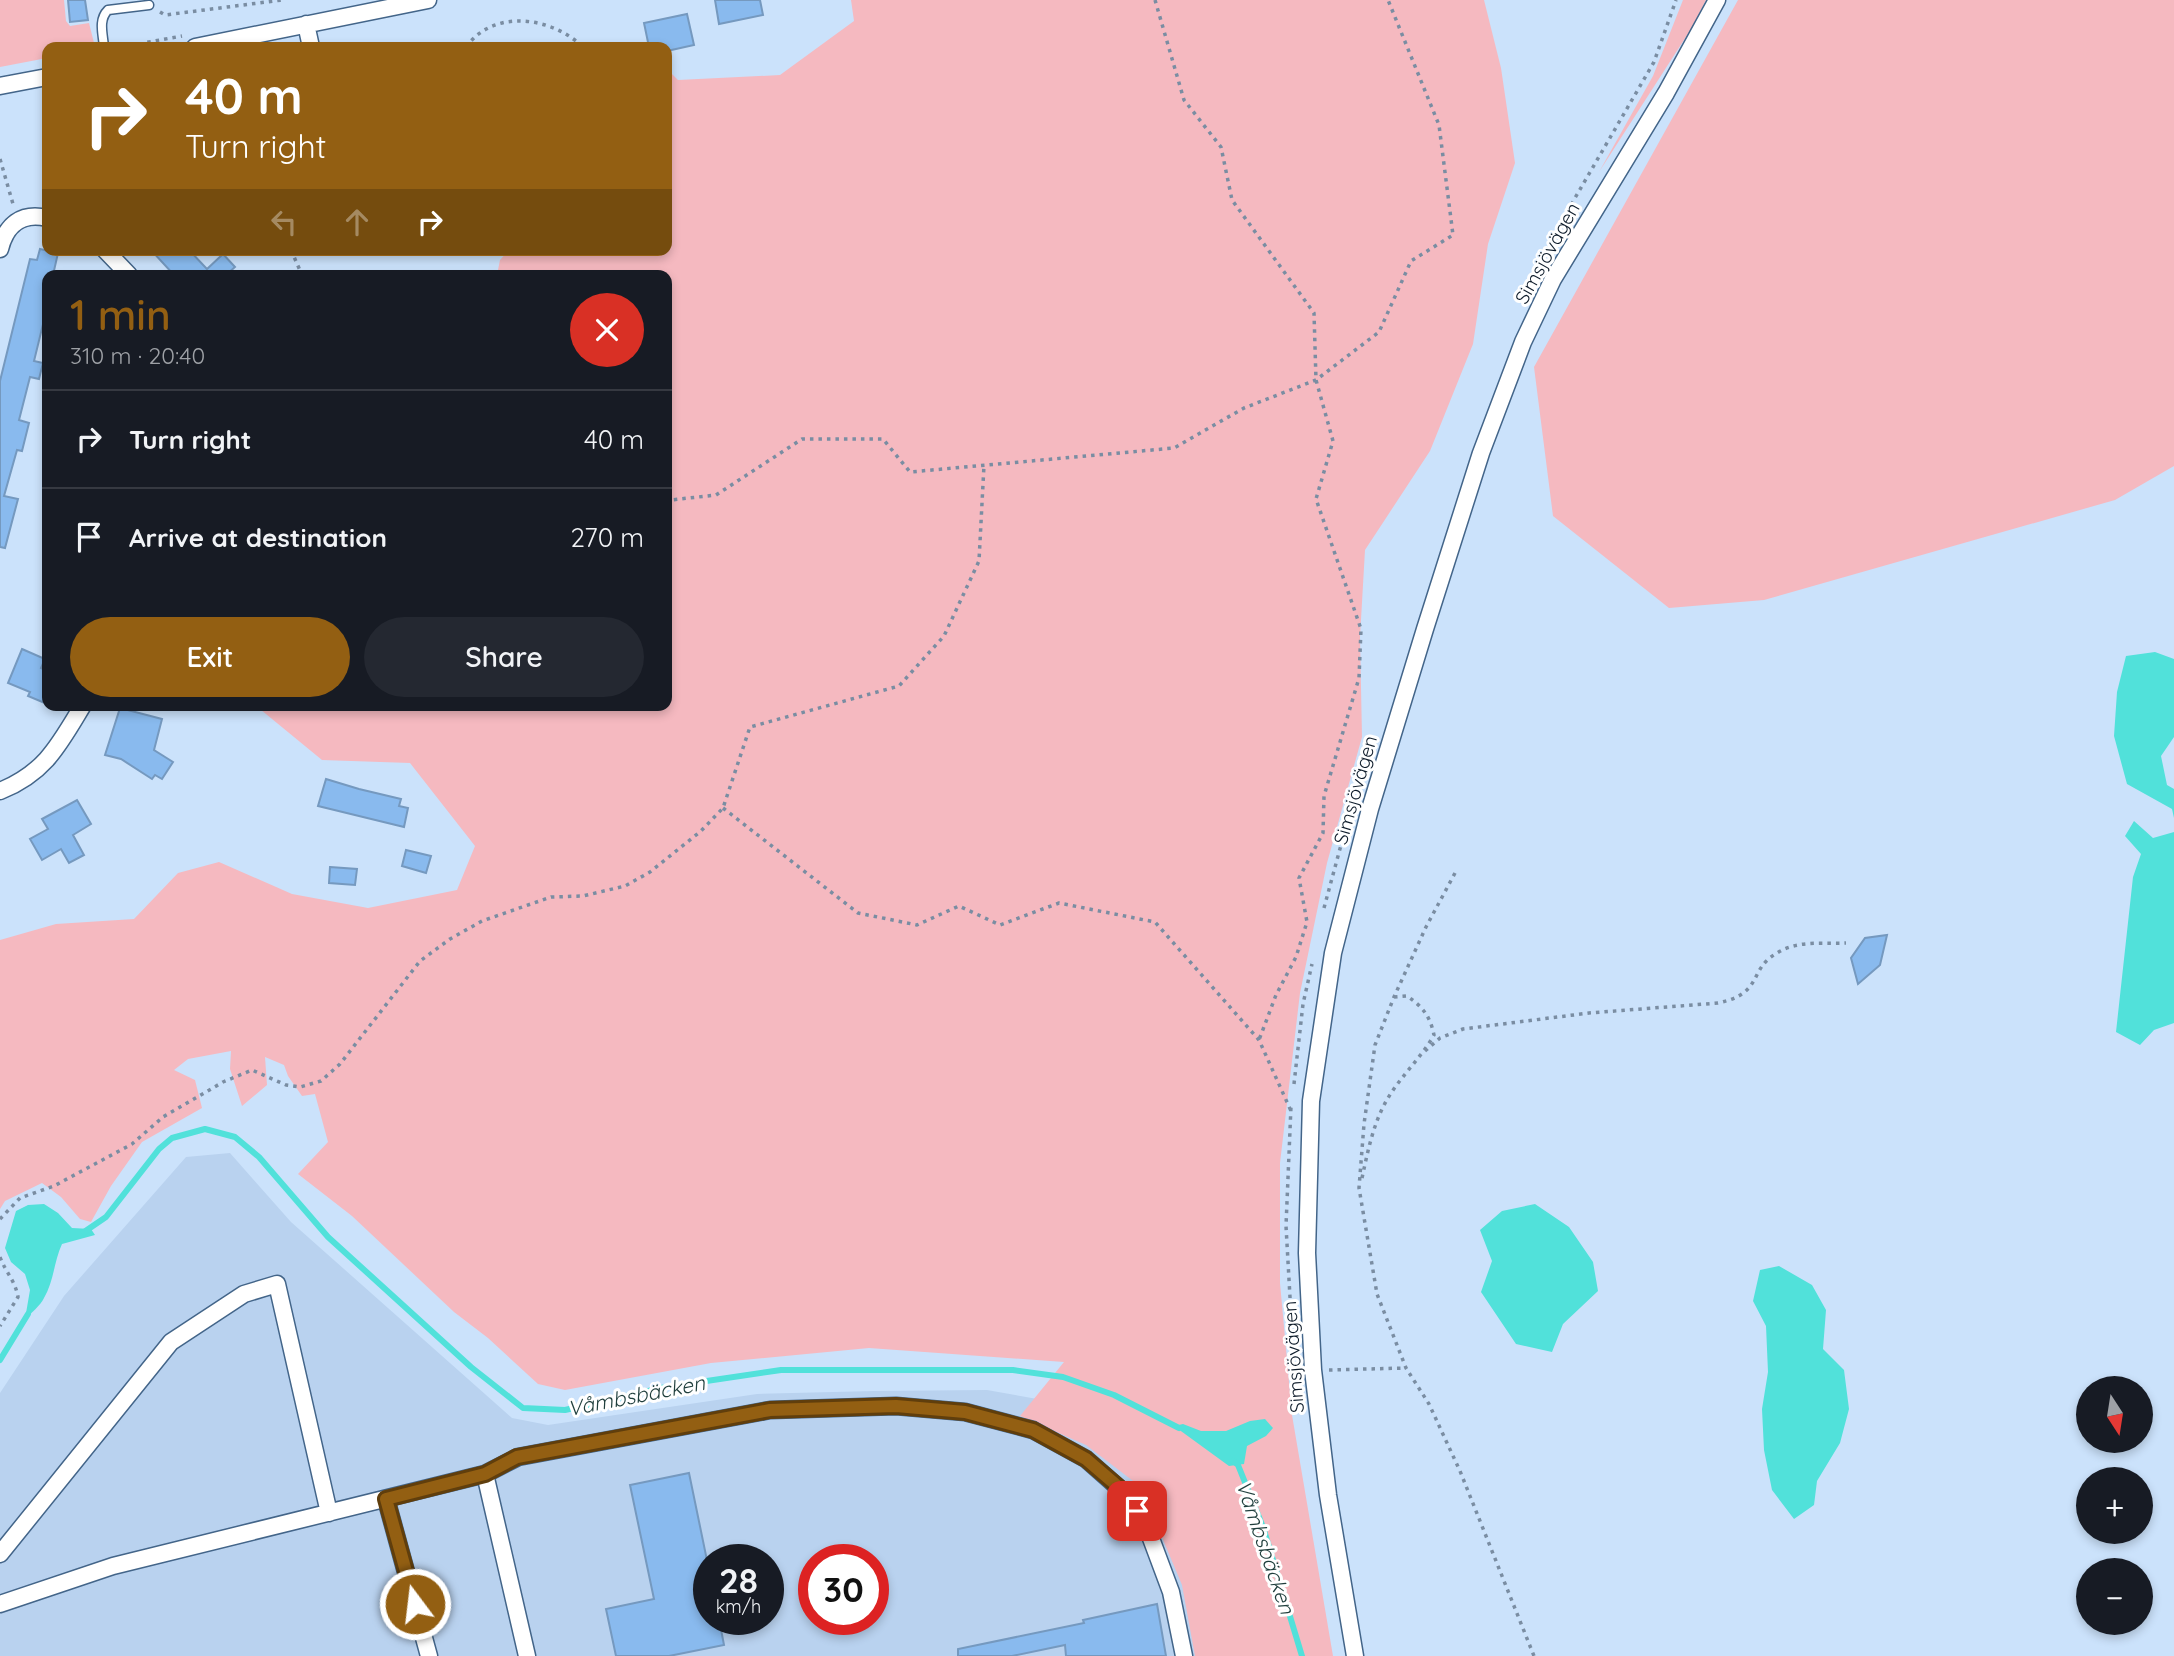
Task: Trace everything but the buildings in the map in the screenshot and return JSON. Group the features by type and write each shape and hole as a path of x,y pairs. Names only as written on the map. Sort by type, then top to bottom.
{"street":[{"name":"Simsjövägen","path":"1356,1656 1328,1495 1312,1370 1307,1253 1311,1101 1333,953 1370,809 1481,453 1522,342 1553,279 1666,93 1717,0"},
{"path":"219,42 421,1"},
{"path":"306,24 310,42"},
{"path":"0,86 42,78"},
{"path":"0,250 10,225 24,216 42,218"},
{"path":"110,256 124,270"},
{"path":"0,791 23,782 46,762 79,711"},
{"path":"0,1555 171,1342 244,1294 278,1284 329,1513"},
{"path":"0,1604 113,1566 485,1474 517,1457 770,1410 896,1406 965,1412 1033,1430 1086,1459 1129,1496 1146,1525 1171,1592 1184,1656"},
{"path":"485,1474 527,1656"},
{"path":"386,1499 429,1656"}],"lane":[{"path":"104,42 103,15 108,10 149,5"}],"path":[{"path":"149,5 165,15 282,0"},
{"path":"1155,0 1184,100 1221,147 1232,200 1314,313 1316,380 1333,441 1316,499 1361,629 1359,678 1324,796 1324,833 1299,878 1307,922 1296,957 1276,995 1259,1040"},
{"path":"672,500 716,495 802,439 883,439 910,472 1174,448 1244,408 1316,380 1379,332 1411,261 1453,235 1439,125 1388,0"},
{"path":"1545,254 1654,62 1676,0"},
{"path":"471,42 481,32 492,27 527,20 562,31 576,42"},
{"path":"0,159 13,204"},
{"path":"0,1219 20,1198 54,1186 132,1144 163,1117 233,1078 252,1070 286,1085 300,1087 321,1081 340,1064 420,961 450,939 482,921 551,897 583,895 625,886 650,872 701,831 723,807 750,727 899,686 944,636 979,561 984,465"},
{"path":"723,807 858,913 917,925 959,906 1000,925 1059,903 1156,922 1259,1040 1291,1111"},
{"path":"1322,916 1342,842"},
{"path":"1455,873 1426,927 1375,1045 1364,1124 1359,1188 1377,1294 1406,1368 1429,1404 1460,1471 1534,1656"},
{"path":"1359,1188 1372,1134 1387,1100 1405,1073 1440,1038 1463,1029 1589,1013 1736,1000 1749,991 1766,960 1778,951 1798,944 1846,943"},
{"path":"1294,1084 1303,1004 1314,954"},
{"path":"1394,997 1407,996 1422,1006 1430,1019 1434,1035 1425,1051"},
{"path":"1291,1315 1286,1226 1292,1097"},
{"path":"0,1257 4,1268 16,1284 18,1297 0,1326"},
{"path":"1312,1370 1406,1368"}],"shaded area":[{"path":"0,0 64,0 66,21 70,26 89,23 94,42 42,42 42,59 0,67"},
{"path":"851,0 1484,0 1501,68 1515,163 1488,244 1473,344 1430,451 1365,550 1360,637 1362,737 1327,863 1300,993 1280,1163 1280,1283 1292,1415 1333,1656 1195,1656 1182,1585 1141,1487 1086,1445 1020,1416 1064,1362 869,1348 711,1363 565,1390 538,1384 488,1338 454,1312 352,1216 298,1174 328,1142 315,1094 302,1096 284,1065 265,1057 267,1085 242,1106 230,1069 231,1051 188,1059 174,1070 195,1080 202,1108 142,1142 111,1186 91,1222 80,1219 61,1197 42,1183 5,1201 0,1209 0,940 56,924 134,919 178,873 219,862 292,894 368,908 457,890 475,846 410,763 322,760 262,711 672,711 672,270 498,270 500,260 504,256 672,256 672,74 678,80 780,75 854,21"},
{"path":"1683,0 1706,0 1691,29 1599,172 1653,76"},
{"path":"1738,0 2174,0 2174,466 2115,500 1764,600 1669,608 1553,516 1534,367"},
{"path":"2155,652 2174,659 2174,737 2161,756 2167,785 2174,789 2174,818 2172,809 2127,784 2114,736 2117,692 2126,656"},
{"path":"2134,821 2153,838 2174,832 2174,1023 2154,1030 2140,1045 2116,1032 2133,877 2141,854 2125,836"},
{"path":"230,1153 291,1222 512,1418 548,1425 757,1394 874,1391 987,1390 1066,1404 1177,1461 1214,1656 0,1656 0,1393 64,1296 186,1157"},
{"path":"44,1204 58,1213 72,1228 91,1229 95,1235 62,1244 47,1291 40,1304 25,1319 30,1290 25,1274 11,1262 5,1248 16,1211 28,1205"},
{"path":"1535,1204 1569,1227 1593,1262 1598,1291 1563,1324 1552,1352 1516,1344 1481,1292 1492,1261 1480,1230 1502,1211"},
{"path":"1779,1266 1812,1285 1826,1310 1823,1349 1844,1370 1849,1409 1840,1443 1817,1481 1814,1505 1794,1519 1772,1490 1764,1450 1762,1409 1768,1372 1766,1326 1753,1301 1760,1270"},
{"path":"1265,1419 1273,1428 1266,1436 1247,1446 1244,1464 1229,1466 1174,1426 1183,1424 1201,1431 1226,1431 1250,1421"}],"waterway":[{"name":"Våmbsbäcken","path":"84,1232 106,1217 159,1149 172,1138 205,1129 235,1137 259,1157 328,1237 471,1367 523,1408 565,1410 666,1387 781,1370 1013,1370 1063,1377 1114,1395 1179,1428"},
{"name":"Våmbsbäcken","path":"0,1360 28,1314"},
{"name":"Våmbsbäcken","path":"1233,1461 1238,1465 1263,1527 1302,1656"}],"route":[{"path":"415,1604 386,1499 485,1474 517,1457 770,1410 896,1406 965,1412 1033,1430 1086,1459 1129,1496 1137,1511"}]}
